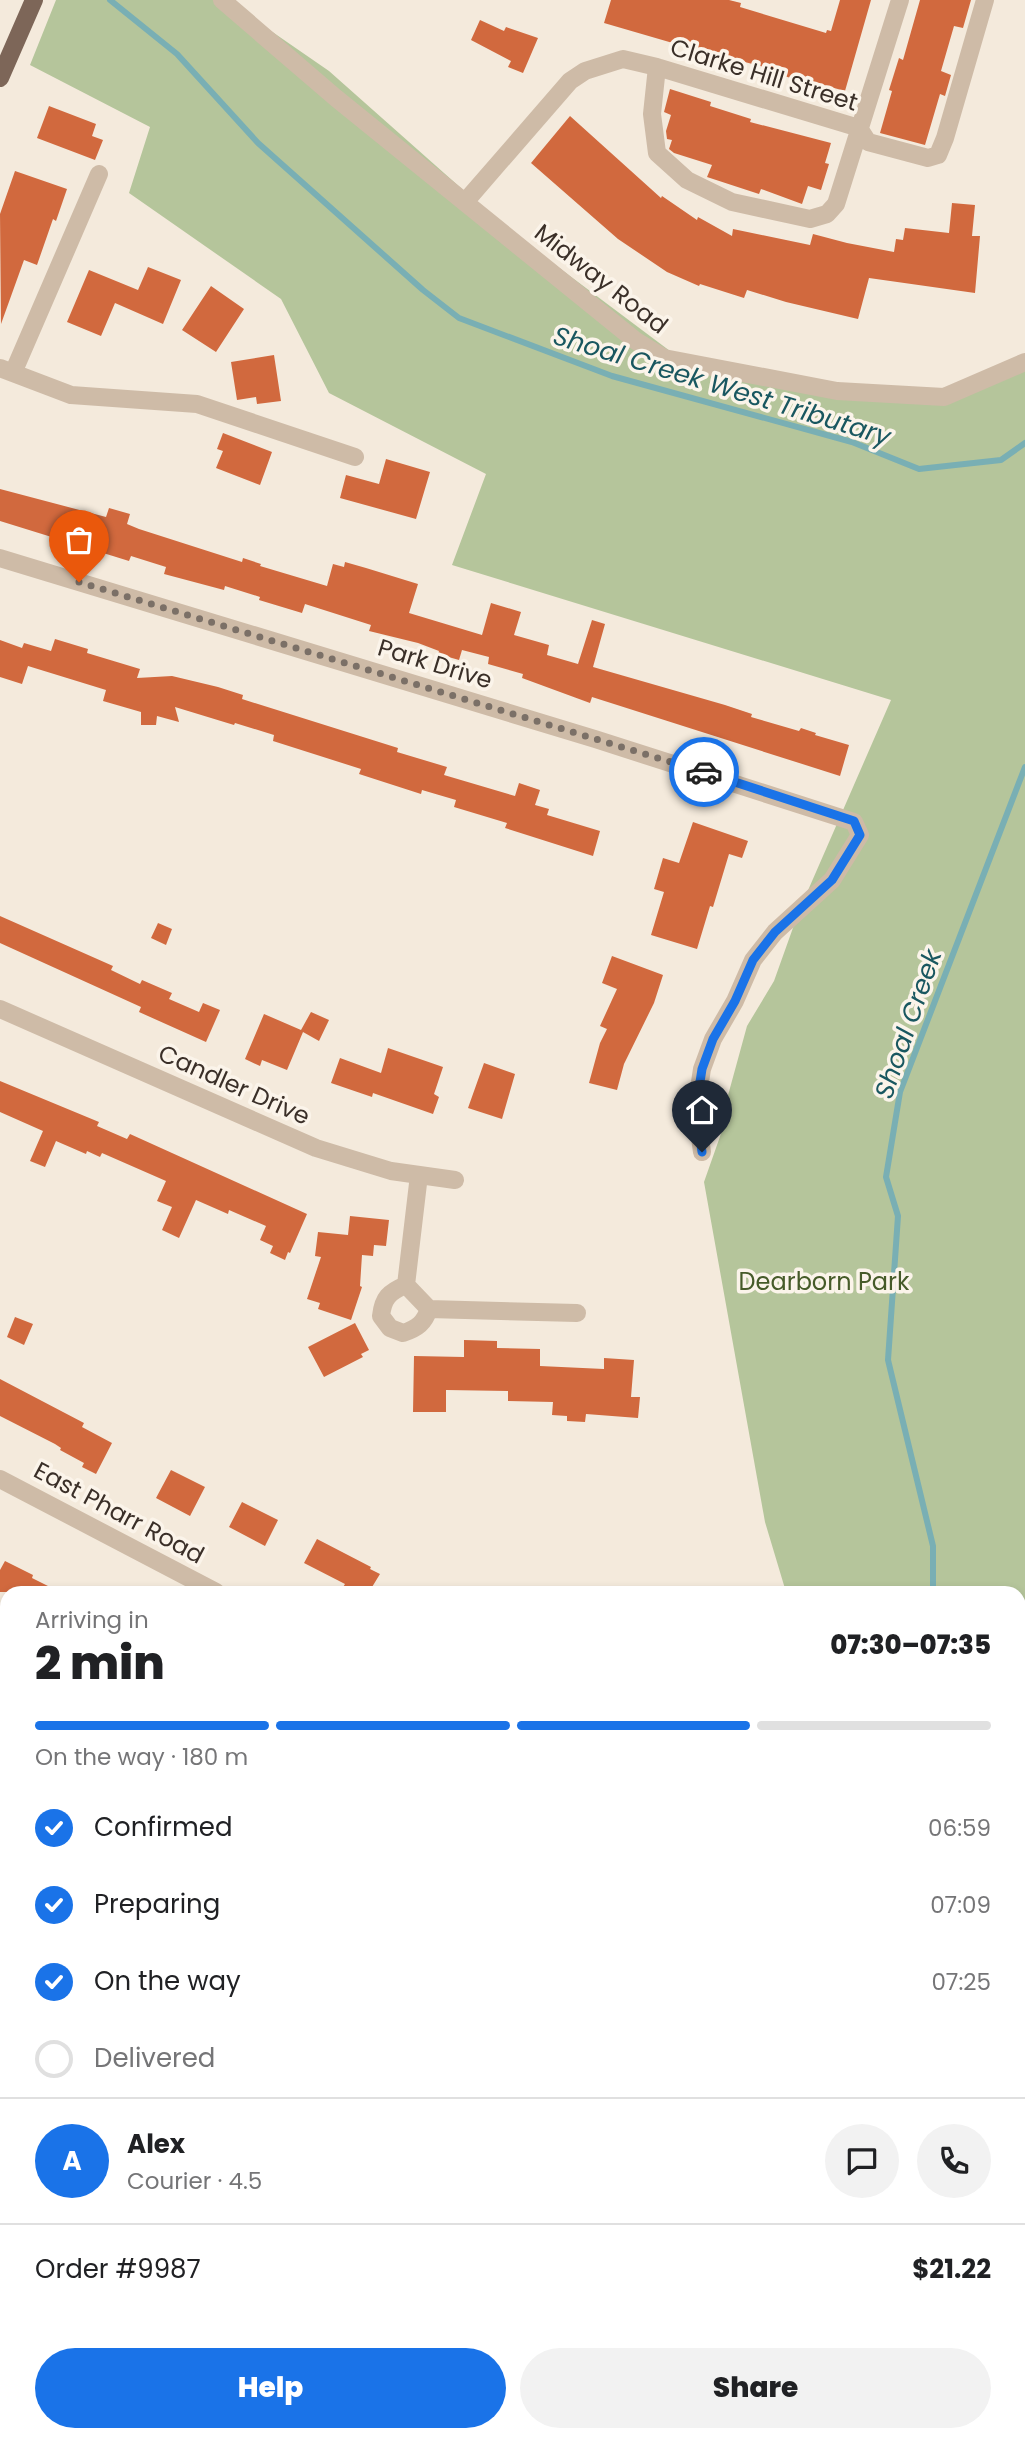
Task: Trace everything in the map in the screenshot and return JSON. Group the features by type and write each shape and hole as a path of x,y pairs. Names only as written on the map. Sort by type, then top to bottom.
{"main road":[{"path":"0,78 32,0"}],"street":[{"name":"Midway Road","path":"222,0 336,98 636,341 664,358 836,391 944,397 1025,362"},
{"path":"657,67 652,114 657,153 687,180 732,202 810,219 827,214 836,204 900,0"},
{"name":"Clarke Hill Street","path":"465,202 570,81 590,69 623,59 859,128 868,142 928,158 938,155 985,0"},
{"path":"99,174 7,370 71,395 197,404 355,457"},
{"name":"Park Drive","path":"0,558 608,742 854,821 860,835 832,880 775,932 753,960 735,1001 713,1039 702,1069 696,1108 702,1152"},
{"name":"Candler Drive","path":"0,1009 316,1148 391,1171 455,1180"},
{"path":"406,1284 419,1175"},
{"path":"406,1284 391,1291 383,1302 381,1316 390,1328 403,1333 416,1328 424,1321 429,1308"},
{"path":"406,1284 429,1308 577,1313"},
{"name":"East Pharr Road","path":"0,1479 204,1586"}],"green space":[{"name":"Dearborn Park","path":"56,0 226,0 329,71 506,228 674,354 817,395 953,394 1025,361 1025,1586 784,1586 765,1522 704,1182 723,1128 727,1099 747,1026 774,981 799,911 891,700 452,565 486,474 329,393 281,299 129,193 150,127 30,65"}],"building":[{"path":"611,0 729,0 741,3 740,7 826,33 827,30 831,31 840,0 871,0 845,91 805,80 804,82 771,72 772,69 604,23"},
{"path":"920,0 971,0 963,28 954,26 941,71 951,75 945,96 940,94 925,145 880,133 892,91 889,90 899,58 903,60"},
{"path":"480,20 504,31 506,27 538,38 523,73 508,67 511,61 471,40"},
{"path":"670,89 711,102 710,106 751,119 750,122 831,143 825,163 829,164 821,190 808,186 802,204 761,189 759,194 707,177 712,165 669,149 672,140 667,139 666,131 671,115 664,112"},
{"path":"49,106 96,124 92,136 103,140 95,160 37,138"},
{"path":"570,116 661,198 662,196 697,220 698,217 732,236 733,229 810,245 813,234 894,252 896,239 903,240 905,228 949,233 952,203 975,205 972,236 980,236 975,293 869,278 858,319 747,290 744,298 700,284 699,286 667,272 618,239 531,163"},
{"path":"15,171 67,189 37,265 24,260 1,324 0,214"},
{"path":"148,267 181,280 163,324 115,303 101,336 67,322 89,270 138,290"},
{"path":"211,286 244,309 216,352 182,330"},
{"path":"274,355 281,401 257,404 256,397 237,400 231,362"},
{"path":"223,433 272,452 260,485 216,468 223,451 217,449"},
{"path":"386,459 430,472 416,519 340,498 346,475 379,484"},
{"path":"0,489 106,517 109,508 130,514 127,524 139,529 242,562 243,558 261,564 260,566 327,586 333,564 344,567 345,562 366,568 418,584 409,613 482,635 491,603 521,612 514,635 549,645 547,655 578,664 592,620 605,624 593,667 725,705 752,714 751,717 799,731 801,728 849,745 840,776 592,697 590,703 522,678 523,674 488,664 489,657 462,650 459,660 438,654 439,651 418,643 369,631 371,625 305,604 302,613 225,586 224,590 164,574 166,567 131,556 129,561 0,521"},
{"path":"55,639 88,649 87,653 140,669 137,678 172,676 218,687 243,695 242,699 398,748 397,752 447,767 444,775 515,796 519,783 540,790 535,805 549,809 547,815 600,831 593,856 505,828 507,823 454,807 456,800 422,790 421,794 359,774 361,769 273,741 274,735 235,723 234,725 175,707 179,722 157,716 156,725 141,725 141,712 103,701 106,690 28,666 22,684 0,677 0,640 22,648 24,643 51,651"},
{"path":"693,822 748,841 742,858 729,854 697,949 651,935 664,892 654,889 663,858 679,863"},
{"path":"0,916 113,966 111,970 140,984 142,980 172,993 169,999 199,1012 203,1003 220,1010 206,1042 139,1012 141,1007 0,943"},
{"path":"158,923 172,929 166,945 151,938"},
{"path":"612,956 663,975 654,1003 624,1064 617,1090 589,1083 600,1043 607,1029 600,1026 617,989 602,983"},
{"path":"311,1012 329,1020 319,1041 303,1032 287,1070 262,1060 260,1066 245,1059 264,1014 301,1030"},
{"path":"388,1048 443,1067 434,1094 439,1097 433,1114 373,1093 372,1097 331,1083 340,1058 381,1073"},
{"path":"484,1063 515,1074 502,1119 468,1108"},
{"path":"0,1081 99,1122 97,1126 127,1139 130,1134 307,1214 290,1253 288,1252 285,1260 270,1253 273,1246 260,1240 266,1226 229,1210 228,1214 196,1200 179,1238 162,1230 172,1207 157,1201 166,1181 102,1153 100,1157 87,1151 86,1154 56,1141 45,1167 30,1161 43,1131 0,1112"},
{"path":"350,1216 389,1220 386,1246 374,1245 373,1256 362,1255 362,1287 351,1320 318,1309 320,1303 307,1299 321,1257 315,1256 318,1232 348,1235"},
{"path":"15,1317 33,1324 24,1345 7,1337"},
{"path":"355,1323 369,1350 361,1354 363,1357 324,1377 308,1347"},
{"path":"464,1340 497,1341 497,1348 540,1349 540,1366 604,1369 604,1358 634,1360 631,1397 640,1397 638,1418 586,1414 585,1422 567,1421 567,1416 552,1415 553,1402 508,1401 508,1391 446,1390 446,1412 413,1412 414,1356 464,1357"},
{"path":"0,1379 84,1423 82,1427 112,1443 96,1474 82,1467 84,1463 60,1450 55,1444 0,1416"},
{"path":"171,1470 205,1487 190,1516 156,1498"},
{"path":"242,1502 278,1520 265,1546 229,1527"},
{"path":"317,1539 380,1574 373,1586 344,1586 345,1584 304,1563"},
{"path":"5,1561 48,1586 0,1586 0,1570"}],"waterway":[{"name":"Shoal Creek West Tributary","path":"110,0 177,54 258,143 423,290 459,318 612,376 852,442 919,469 1001,460 1025,443"},
{"name":"Shoal Creek","path":"933,1586 933,1546 888,1360 898,1216 886,1177 900,1092 1025,767"}],"way so far":[{"path":"79,582 704,772"}],"route":[{"path":"702,1152 696,1108 702,1069 713,1039 735,1001 753,960 775,932 832,880 860,835 854,821 704,772"}]}
